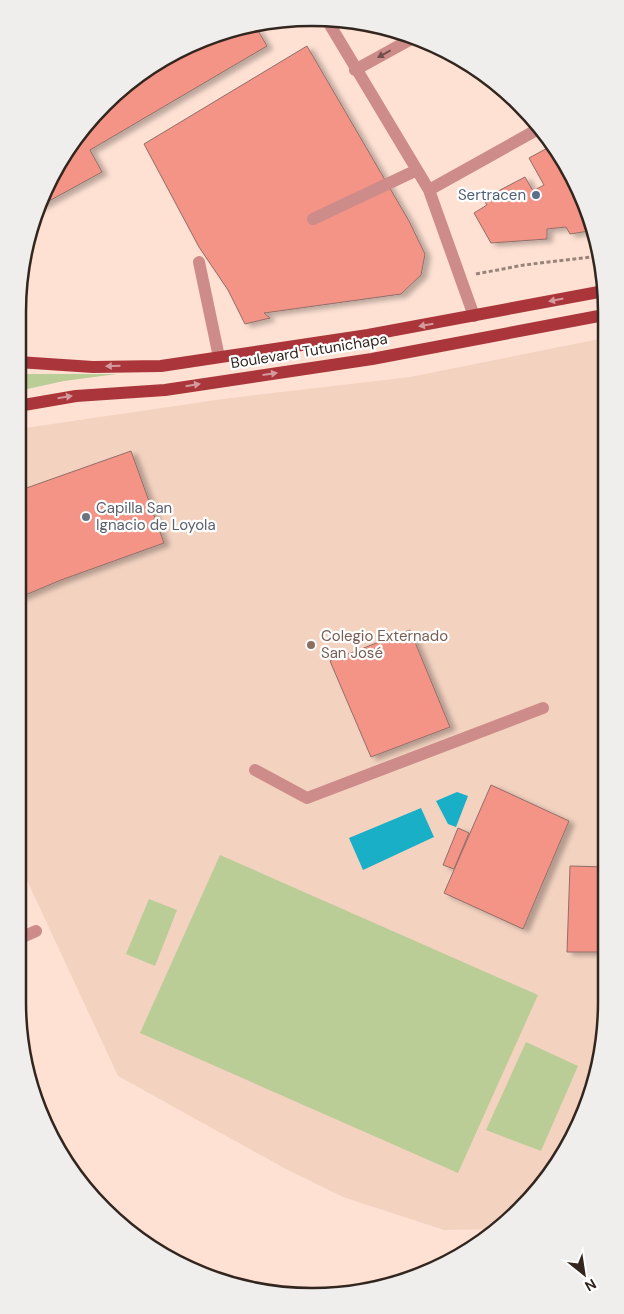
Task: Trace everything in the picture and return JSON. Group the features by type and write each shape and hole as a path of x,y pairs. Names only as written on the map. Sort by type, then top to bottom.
{"main road":[{"name":"Boulevard Tutunichapa","path":"26,362 92,366 161,366 368,335 597,292"},
{"name":"Boulevard Tutunichapa","path":"26,405 76,396 165,390 372,359 598,316"}],"street":[{"path":"331,27 355,70 429,190 474,316"},
{"path":"355,70 406,42"},
{"path":"429,190 534,132"},
{"path":"313,219 417,170"},
{"path":"199,262 218,357"},
{"path":"255,770 307,798 543,708"},
{"path":"26,936 36,931"}],"path":[{"path":"460,278 524,265 592,257"}],"shaded area":[{"name":"Colegio Externado San José","path":"598,339 598,1002 595,1039 583,1094 568,1128 550,1161 514,1204 486,1229 444,1230 343,1197 286,1169 118,1076 26,878 26,428 230,398 410,377"}],"green space":[{"path":"26,374 117,374 64,381 26,389"},
{"path":"220,855 538,995 458,1173 140,1033"},
{"path":"149,899 177,910 155,966 126,954"},
{"path":"526,1042 578,1066 541,1151 486,1130"}],"water":[{"path":"457,792 468,796 456,827 448,824 436,801"},
{"path":"421,808 434,837 363,870 349,838"}],"building":[{"path":"259,32 267,46 90,150 102,172 49,201 74,153 85,138 110,110 138,85 153,74 203,48 220,41"},
{"path":"307,46 409,221 425,254 421,275 401,294 264,313 270,318 245,324 228,290 199,247 144,144"},
{"name":"Sertracen","path":"547,148 568,186 586,231 570,234 566,227 547,229 547,239 491,243 474,213 487,205 483,199 525,177 533,191 544,185 529,158"},
{"name":"Capilla San Ignacio de Loyola","path":"131,451 164,543 26,595 26,488"},
{"path":"410,630 450,727 371,757 330,661"},
{"path":"491,785 569,821 523,929 444,893"},
{"path":"458,828 469,833 454,869 443,865"},
{"path":"570,866 598,867 598,952 567,952"}],"place":[{"name":"Sertracen","path":"536,195"},
{"name":"Capilla San Ignacio de Loyola","path":"86,517"},
{"name":"Colegio Externado San José","path":"311,645"}]}
